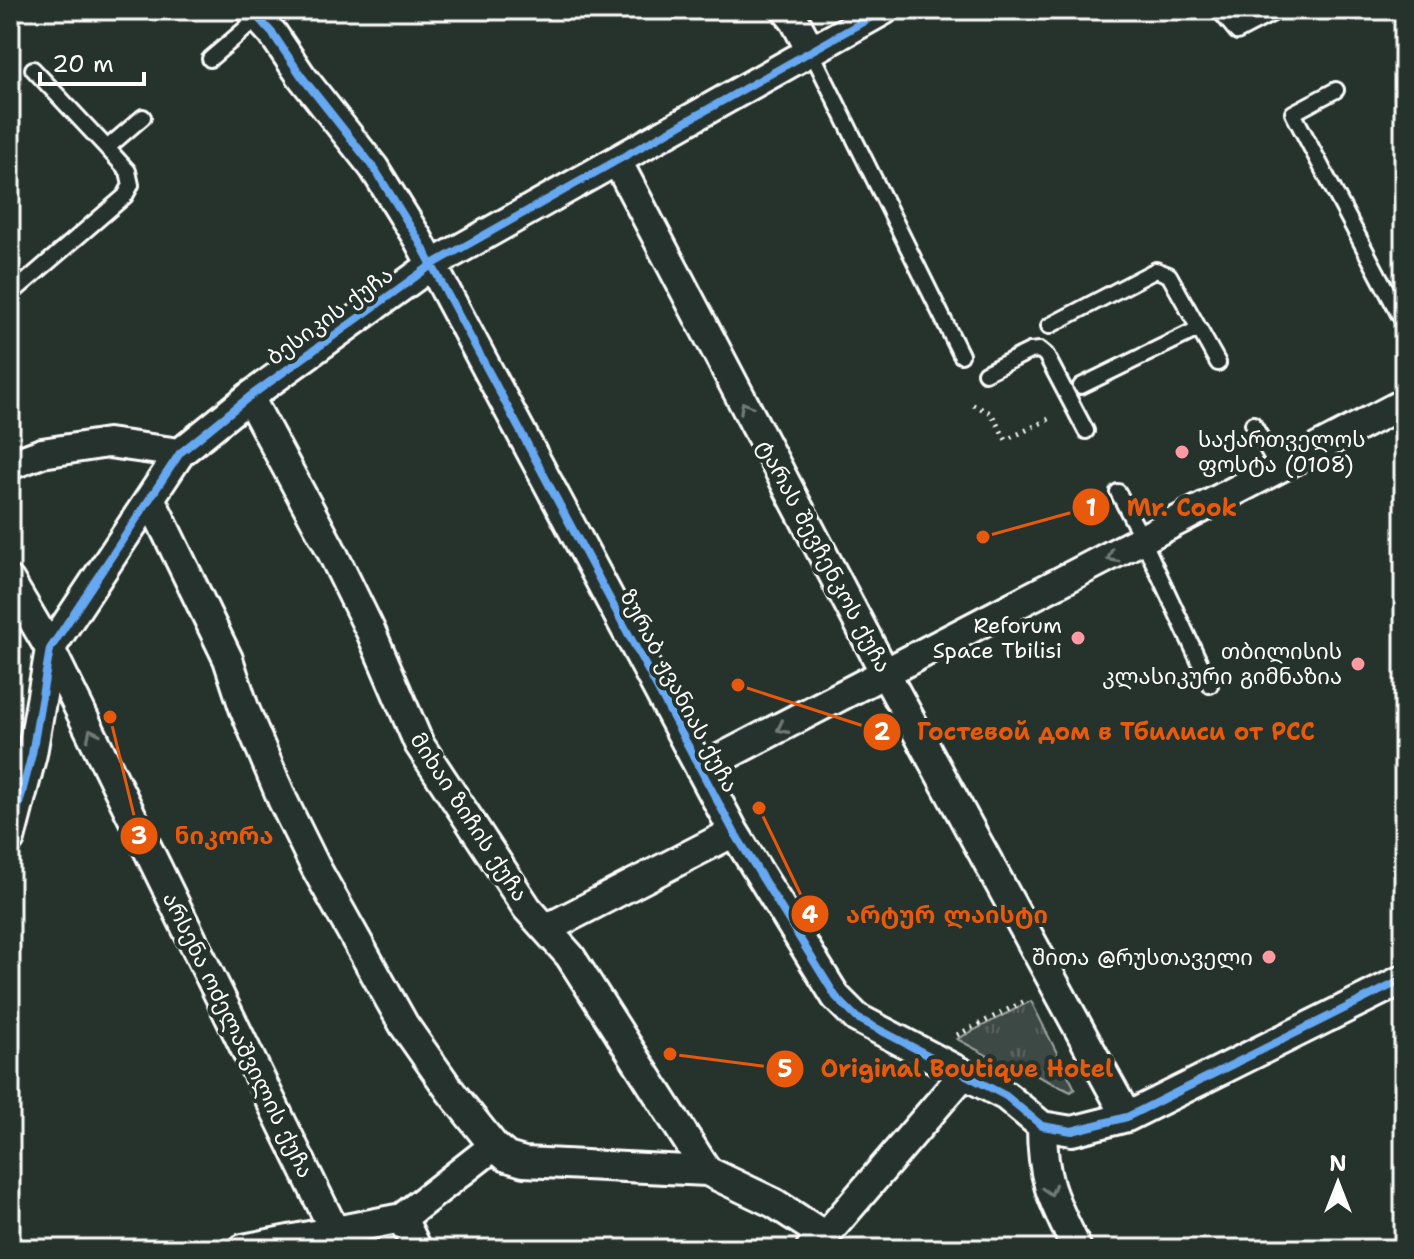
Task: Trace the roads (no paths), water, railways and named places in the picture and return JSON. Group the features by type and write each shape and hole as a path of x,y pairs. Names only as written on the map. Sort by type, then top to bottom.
{"street":[{"path":"786,10 811,51"},
{"name":"ბესიკის ქუჩა","path":"10,839 32,754 50,649 180,453 249,397 433,264 884,10"},
{"name":"ზურაბ ჟვანიას ქუჩა","path":"266,18 302,77 374,168 433,264 734,832 836,997 857,1018 1006,1096 1042,1126"},
{"name":"ტარას შევჩენკოს ქუჩა","path":"617,161 886,675 1127,1117"},
{"name":"მიხაი ზიჩის ქუჩა","path":"249,397 336,560 419,744 527,908 570,956 707,1171"},
{"path":"700,769 1404,403"},
{"path":"10,465 42,453 108,443 180,453"},
{"path":"150,498 228,659 244,708 277,788 316,868 404,1025 451,1092 494,1146 507,1157 524,1162 707,1171 774,1203 817,1243 963,1075"},
{"name":"არსენა ოძელაშვილის ქუჩა","path":"10,581 50,649 335,1232"},
{"path":"546,929 734,832"},
{"path":"1077,1249 1050,1194 1042,1158 1042,1126 1072,1131 1127,1117 1404,979"},
{"path":"243,1249 402,1218 494,1146"},
{"path":"402,1218 417,1249"}],"lane":[{"path":"1219,10 1237,32 1279,10"},
{"path":"210,59 266,18"},
{"path":"811,51 961,355"},
{"path":"10,295 125,196 131,185 128,171 33,69"},
{"path":"1336,90 1293,113 1400,316"},
{"path":"107,148 143,117"},
{"path":"1049,326 1156,270 1169,275 1218,363"},
{"path":"1081,386 1198,329"},
{"path":"985,373 1030,351 1040,350 1046,355 1086,431"},
{"path":"1253,424 1279,469"},
{"path":"1118,492 1210,685"}],"place":[{"name":"საქართველოს ფოსტა (0108)","path":"1182,452"},
{"name":"Mr. Cook","path":"983,537"},
{"name":"Reforum Space Tbilisi","path":"1078,638"},
{"name":"თბილისის კლასიკური გიმნაზია","path":"1358,664"},
{"name":"Гостевой дом в Тбилиси от РСС","path":"738,685"},
{"name":"ნიკორა","path":"110,717"},
{"name":"არტურ ლაისტი","path":"759,808"},
{"name":"შითა @რუსთაველი","path":"1269,957"},
{"name":"Original Boutique Hotel","path":"670,1054"}]}
